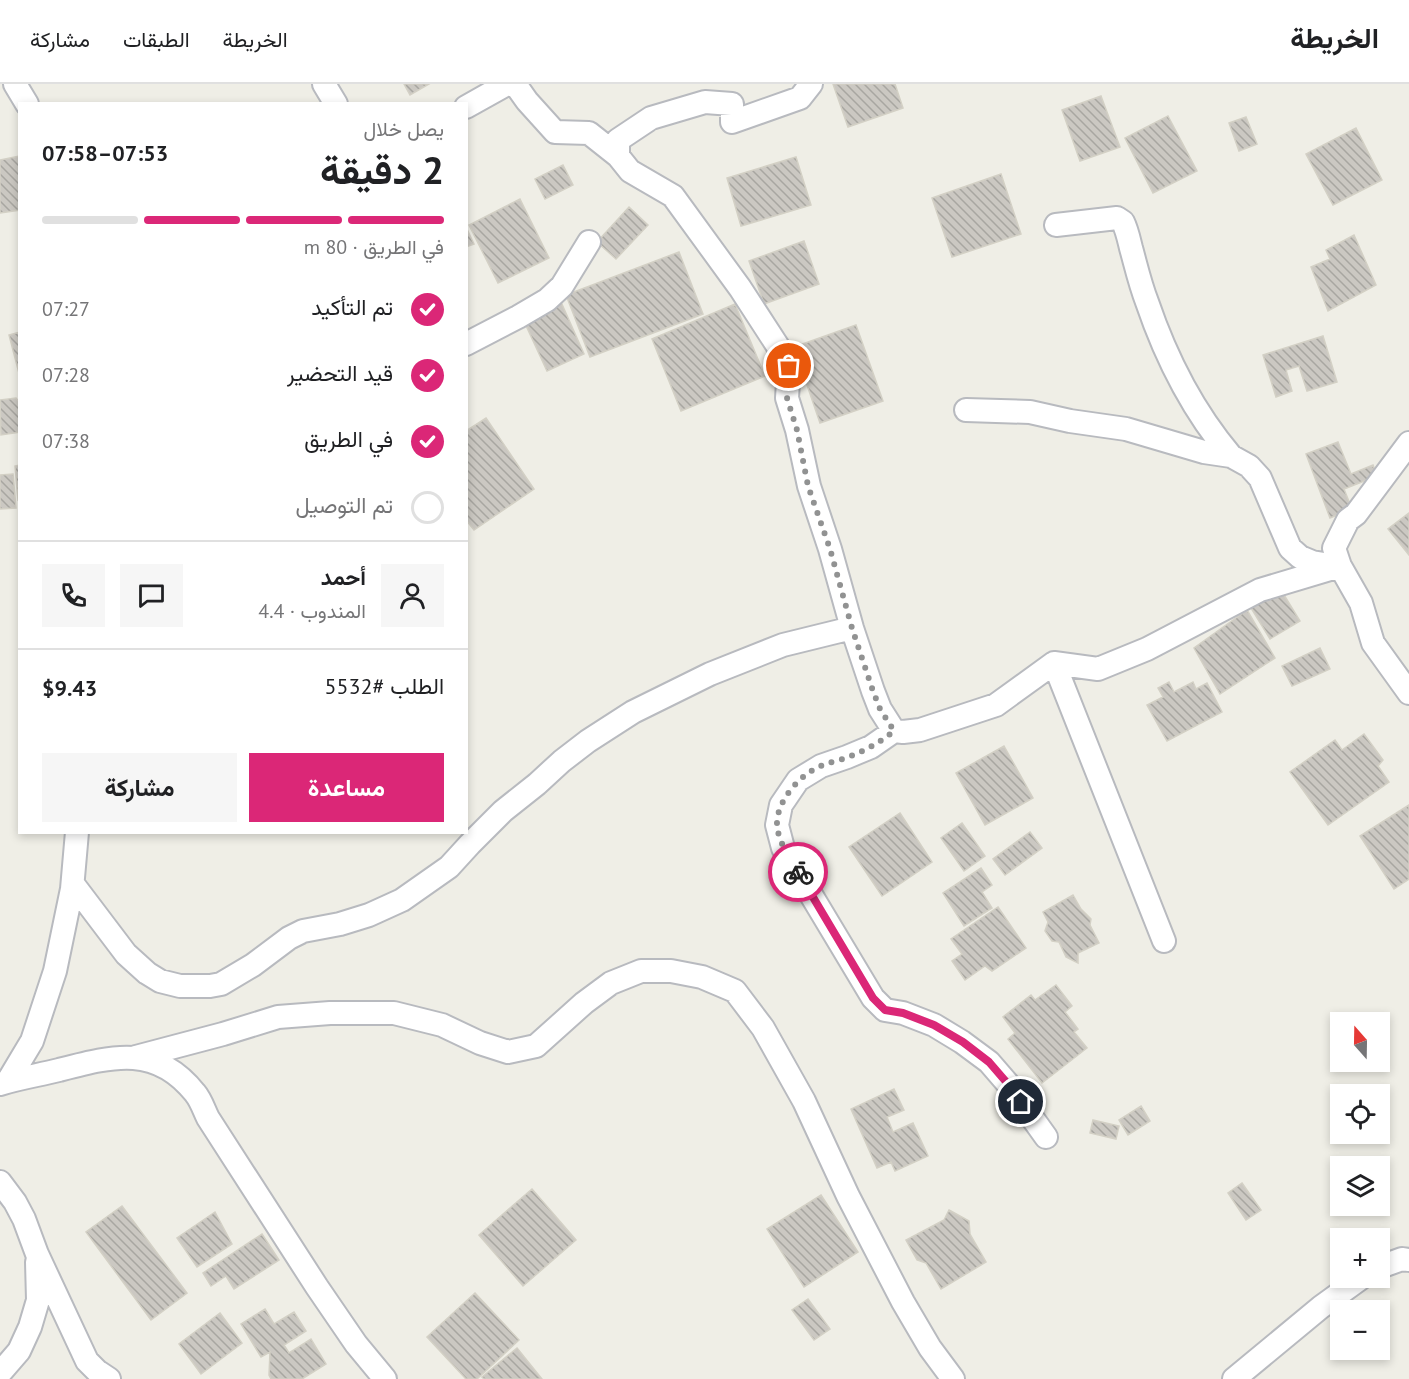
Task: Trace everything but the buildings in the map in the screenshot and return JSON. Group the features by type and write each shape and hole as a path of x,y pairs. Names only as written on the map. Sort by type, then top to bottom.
{"street":[{"path":"15,84 26,102"},
{"path":"324,84 335,102"},
{"path":"468,105 507,84"},
{"path":"514,84 555,132 589,132 618,156 630,171 673,196 754,307 777,345 789,366 787,398 797,430 808,486 880,709 894,731"},
{"path":"618,156 618,140 651,118 705,102 732,104 732,122 800,98 811,84"},
{"path":"1056,225 1117,218 1123,222 1146,300 1162,344 1200,415 1231,456 1249,466 1260,478 1290,548 1300,557 1312,562 1340,566"},
{"path":"468,343 547,300 562,286 589,242"},
{"path":"966,410 1030,412 1070,421 1126,429 1204,452 1231,456"},
{"path":"1409,442 1356,514 1348,520 1334,548 1340,566 1361,603 1373,643 1409,693"},
{"path":"1046,1137 1008,1084 989,1062 963,1042 934,1025 903,1013 885,1010 873,998 783,848 777,825 781,805 798,780 821,765 871,747 894,731 920,730 996,705 1054,663 1098,669 1148,648 1260,590 1340,566"},
{"path":"73,884 126,954 147,973 160,981 180,986 221,984 303,931 340,924 369,915 402,900 449,867 503,811 562,761 633,712 710,674 783,645 852,628"},
{"path":"1054,663 1164,941"},
{"path":"4,1083 32,1041 56,971 73,884 77,834"},
{"path":"136,1057 278,1017 330,1013 394,1014 442,1025 480,1043 508,1052 536,1046 584,1003 611,983 641,971 671,971 702,977 735,992 763,1028 804,1101 848,1196 903,1302 930,1348 953,1379"},
{"path":"4,1083 116,1057 136,1057 159,1063 178,1074 196,1095 208,1118 322,1294 356,1344 385,1379"},
{"path":"0,1182 24,1219 36,1254 87,1361 109,1379"},
{"path":"0,1373 19,1351 30,1327 38,1300 36,1254"},
{"path":"1390,1263 1402,1259 1409,1260"},
{"path":"1234,1379 1347,1288"}],"way so far":[{"path":"789,366 787,398 797,430 808,486 830,549 852,628 873,691 880,709 894,731 871,747 821,765 798,780 781,805 777,825 783,848 798,872"}],"route":[{"path":"798,872 873,998 885,1010 903,1013 934,1025 963,1042 989,1062 1021,1102"}]}
